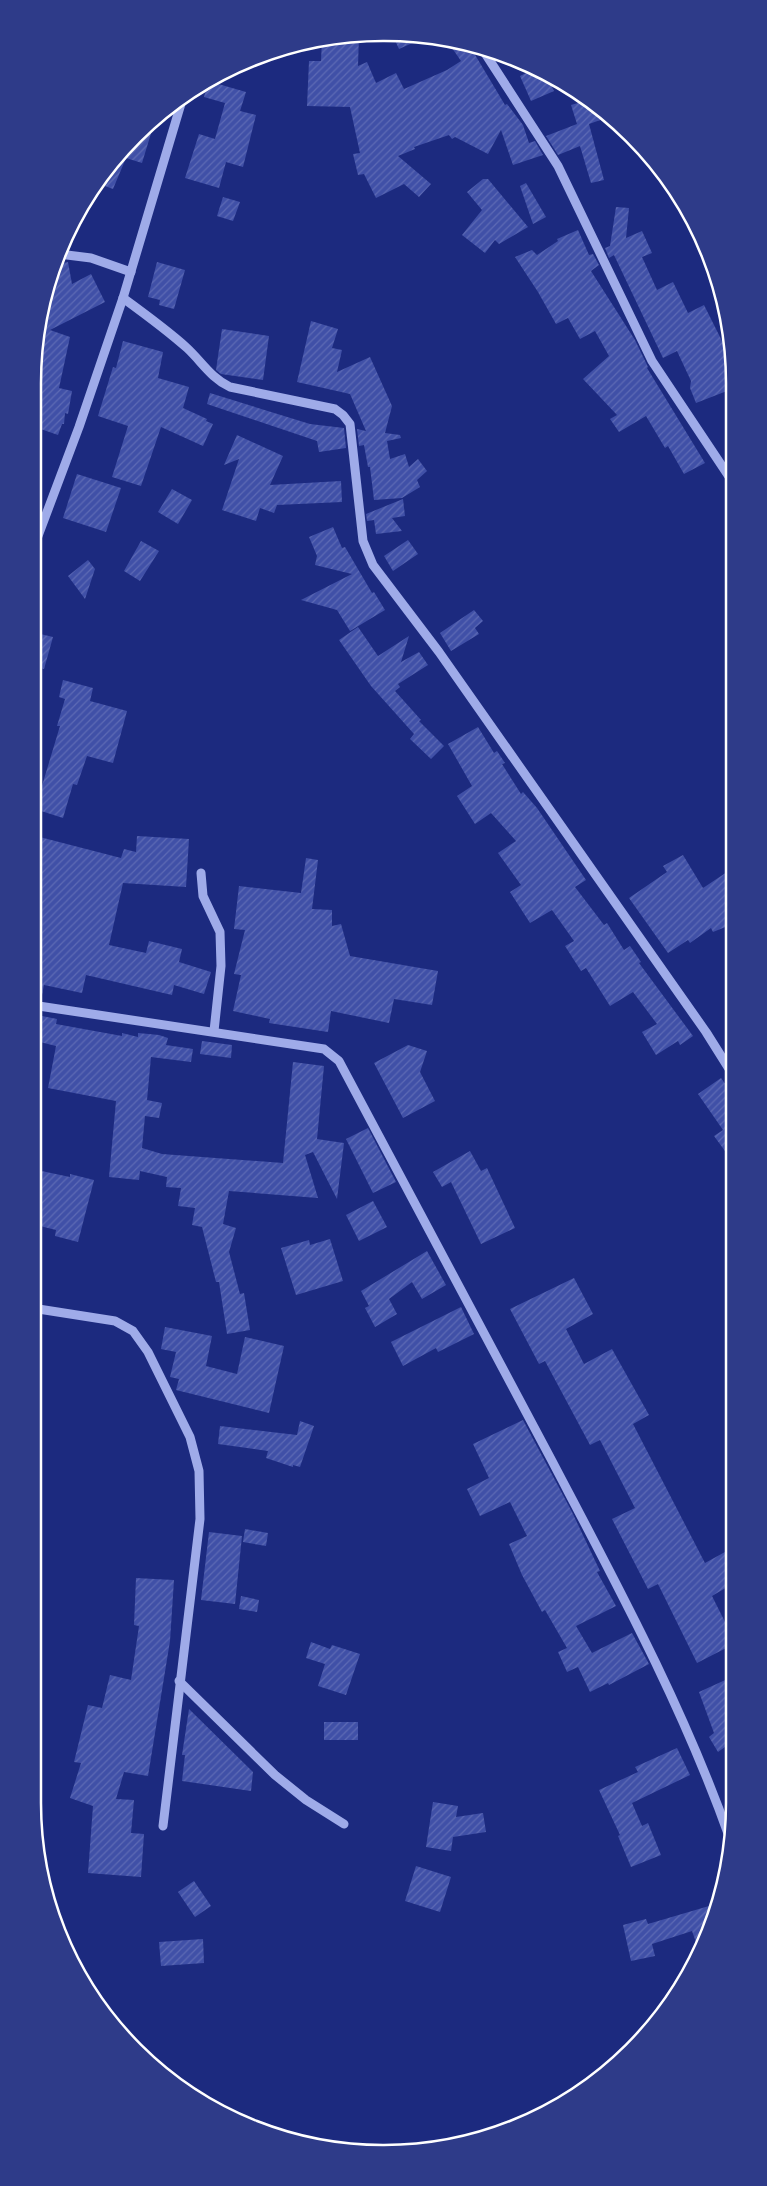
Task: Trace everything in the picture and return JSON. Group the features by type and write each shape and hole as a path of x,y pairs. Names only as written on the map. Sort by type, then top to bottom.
{"street":[{"path":"488,57 558,166 652,361 726,472"},
{"path":"41,528 79,427 123,298 180,109"},
{"path":"66,255 91,258 131,272"},
{"path":"123,298 155,321 189,350 221,383 230,387 335,409 343,415 350,424 363,541 373,564 445,660 706,1032 726,1064"},
{"path":"201,873 203,896 220,932 221,966 214,1031"},
{"path":"41,1006 324,1049 338,1061 613,1578 662,1675 712,1789 725,1825"},
{"path":"41,1309 115,1321 133,1331 148,1352 190,1437 199,1471 200,1520 179,1681 163,1826"},
{"path":"179,1681 275,1774 306,1800 344,1824"}],"building":[{"path":"359,42 358,66 367,62 376,83 396,73 404,89 447,70 461,61 452,49 474,54 505,105 507,104 523,125 529,143 535,141 543,155 513,165 501,130 488,154 455,137 452,139 449,135 414,147 415,149 398,156 431,184 419,197 404,184 376,198 364,174 358,175 353,154 360,153 350,107 307,106 309,61 321,61 322,47"},
{"path":"396,42 413,43 399,49"},
{"path":"526,73 551,85 554,91 531,101 520,76"},
{"path":"218,84 246,92 240,111 256,115 243,167 226,162 219,188 185,178 199,134 215,139 225,103 204,97 205,91"},
{"path":"579,103 601,120 589,124 604,180 591,183 580,146 558,155 546,136 577,124 571,105"},
{"path":"152,132 142,163 126,158"},
{"path":"126,158 113,189 104,186"},
{"path":"483,179 488,179 528,227 499,244 495,240 485,253 462,235 482,210 467,192"},
{"path":"526,183 546,217 533,224 520,186"},
{"path":"223,197 240,202 233,221 217,216"},
{"path":"616,207 629,208 626,238 642,231 652,253 642,257 657,290 673,282 688,313 704,305 723,344 726,391 696,403 690,388 691,381 677,351 663,358 614,255 609,258 605,248 610,246"},
{"path":"578,230 589,255 593,254 599,265 591,271 635,340 647,368 705,463 684,474 668,446 665,448 646,416 619,432 610,419 617,415 583,379 609,356 595,331 580,339 568,318 556,324 515,257 532,250 537,255 558,241 557,239"},
{"path":"68,262 72,284 91,274 105,302 50,330 70,337 59,388 72,391 68,414 65,413 64,424 62,424 58,435 41,429 41,384 44,339 53,295 63,263"},
{"path":"157,262 185,270 174,309 159,305 160,300 148,297"},
{"path":"311,321 338,329 332,348 342,350 337,372 370,357 392,406 385,433 400,435 401,438 387,441 390,459 405,454 409,467 418,459 427,471 417,480 420,487 402,498 374,500 370,467 368,467 364,445 359,446 357,429 366,431 350,394 297,382"},
{"path":"222,329 269,336 263,380 221,374 216,370"},
{"path":"123,341 163,352 158,378 189,387 183,408 207,419 206,421 213,424 203,446 161,427 141,486 112,477 128,426 98,416 113,367 116,368"},
{"path":"210,393 310,424 344,428 346,448 319,452 317,441 207,404"},
{"path":"237,435 283,456 270,485 341,481 342,502 277,505 274,513 260,508 256,521 222,510 239,459 224,465"},
{"path":"77,474 121,488 106,532 63,518"},
{"path":"172,489 192,500 178,524 158,512"},
{"path":"403,499 405,516 392,518 402,531 376,534 374,520 367,521 366,514"},
{"path":"333,527 342,548 345,547 372,593 374,592 385,610 350,631 337,610 301,600 352,574 315,565 317,556 309,537"},
{"path":"408,540 418,554 393,571 384,556"},
{"path":"141,541 159,551 140,581 124,571"},
{"path":"88,560 95,569 85,599 68,576"},
{"path":"474,610 483,621 475,628 479,634 451,651 440,633"},
{"path":"358,627 378,656 409,636 401,662 419,652 428,665 398,684 400,687 395,691 421,720 419,721 444,746 431,759 410,739 414,734 371,686 339,640"},
{"path":"41,634 53,637 44,669 41,668"},
{"path":"63,680 93,688 90,701 127,711 113,763 87,756 77,785 73,784 63,818 41,811 41,789 60,726 57,726 65,699 59,697"},
{"path":"478,727 494,753 497,751 505,763 502,764 521,794 523,792 537,808 586,880 575,887 604,925 607,923 624,950 630,946 641,962 639,963 693,1036 680,1045 678,1041 656,1055 642,1032 657,1024 633,992 610,1006 586,968 581,971 565,946 574,941 552,910 530,923 510,892 521,885 498,853 516,841 491,813 475,824 457,796 472,786 448,744"},
{"path":"137,836 189,839 186,887 123,883 109,945 146,953 149,941 182,949 179,962 211,972 204,994 174,985 172,995 86,975 82,993 44,985 41,1000 41,837 121,858 124,849 136,852"},
{"path":"683,855 703,888 726,873 726,927 713,932 711,928 690,943 688,940 668,953 629,898 667,872 663,866"},
{"path":"306,858 318,860 312,909 332,910 332,926 341,924 350,956 438,971 432,1005 394,999 389,1023 331,1011 328,1032 269,1023 270,1019 233,1011 241,975 234,974 245,930 234,929 239,886 301,893"},
{"path":"41,1016 57,1019 56,1024 122,1036 122,1033 138,1037 138,1033 159,1035 168,1038 166,1045 193,1049 191,1062 151,1057 147,1100 162,1103 159,1118 145,1116 142,1148 162,1154 283,1163 293,1062 324,1066 317,1139 344,1143 337,1199 313,1152 305,1155 318,1198 229,1191 223,1224 236,1228 229,1252 240,1294 244,1293 250,1330 227,1334 219,1282 216,1282 202,1227 192,1225 195,1208 178,1206 181,1188 166,1187 167,1177 140,1171 139,1180 109,1177 116,1101 48,1088 56,1046 41,1042"},
{"path":"202,1041 232,1045 231,1058 200,1054"},
{"path":"408,1045 427,1051 420,1072 435,1101 403,1118 374,1063"},
{"path":"721,1078 726,1085 726,1152 714,1136 723,1130 698,1094"},
{"path":"368,1128 396,1182 373,1193 346,1139"},
{"path":"470,1151 481,1171 487,1168 515,1228 481,1244 451,1182 442,1187 433,1172"},
{"path":"41,1171 70,1177 70,1174 94,1180 78,1242 55,1236 56,1230 41,1226"},
{"path":"373,1201 387,1227 359,1241 346,1215"},
{"path":"330,1239 343,1281 296,1295 281,1248 309,1240 310,1245"},
{"path":"427,1251 446,1285 422,1299 412,1282 389,1299 397,1314 375,1327 365,1308 369,1306 361,1291"},
{"path":"574,1278 593,1314 566,1329 584,1364 612,1349 649,1415 633,1424 705,1563 726,1551 726,1588 712,1596 726,1624 726,1648 697,1663 658,1584 648,1589 612,1519 635,1508 600,1440 590,1445 545,1361 539,1364 510,1309"},
{"path":"461,1307 474,1334 438,1352 436,1348 403,1366 391,1342"},
{"path":"165,1327 212,1336 206,1366 237,1374 245,1337 284,1346 269,1413 176,1390 179,1379 170,1377 176,1352 161,1349"},
{"path":"523,1420 572,1512 600,1571 597,1572 616,1606 576,1626 592,1653 632,1633 649,1664 609,1685 608,1683 590,1692 578,1667 567,1672 558,1652 567,1648 545,1610 542,1612 522,1575 509,1544 527,1536 510,1502 480,1516 467,1489 489,1478 473,1444"},
{"path":"300,1421 314,1426 300,1467 293,1465 293,1467 266,1458 268,1451 218,1444 220,1426 297,1435"},
{"path":"245,1529 268,1533 266,1546 243,1542"},
{"path":"209,1532 242,1536 235,1604 201,1600"},
{"path":"136,1578 174,1580 170,1641 148,1776 124,1772 116,1799 134,1800 131,1833 144,1834 141,1877 88,1873 93,1806 70,1798 81,1763 74,1762 88,1705 102,1708 110,1675 131,1680 139,1626 134,1625"},
{"path":"241,1596 259,1600 257,1612 239,1609"},
{"path":"311,1642 330,1649 332,1645 360,1654 346,1695 318,1686 325,1664 306,1658"},
{"path":"726,1680 726,1749 725,1747 718,1752 709,1737 714,1733 699,1692"},
{"path":"189,1709 253,1772 251,1791 182,1781 185,1755 182,1755"},
{"path":"324,1722 358,1722 358,1740 324,1740"},
{"path":"677,1748 690,1775 632,1803 642,1826 648,1823 661,1855 631,1867 618,1836 620,1835 599,1790 638,1772 635,1767"},
{"path":"433,1802 458,1806 456,1817 483,1813 486,1832 453,1837 451,1851 426,1847"},
{"path":"416,1866 451,1877 440,1912 405,1901"},
{"path":"194,1881 211,1906 195,1917 178,1892"},
{"path":"709,1906 709,1908 696,1942 692,1931 652,1944 655,1956 631,1961 623,1925 646,1919 648,1924"},
{"path":"203,1939 204,1963 161,1966 159,1942"}]}
